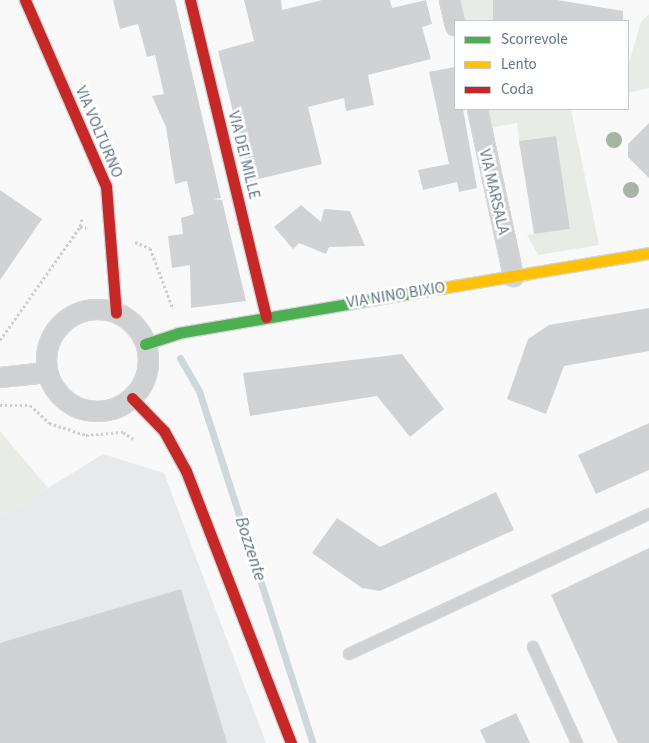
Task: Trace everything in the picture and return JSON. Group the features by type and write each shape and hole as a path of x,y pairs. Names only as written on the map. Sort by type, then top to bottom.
{"street":[{"name":"VIA VOLTURNO","path":"25,0 106,186 116,313"},
{"name":"VIA DEI MILLE","path":"190,0 266,317"},
{"path":"449,0 454,21"},
{"name":"VIA MARSALA","path":"477,110 513,276"},
{"name":"VIA NINO BIXIO","path":"145,344 178,333 266,317 649,253"},
{"path":"89,310 116,313 128,320 145,344 146,373 132,398 105,410 75,406 53,386 47,372 49,345 64,322 89,310"},
{"path":"0,377 47,372"},
{"path":"132,398 175,448 222,560 291,743"}],"lane":[{"path":"349,654 649,514"},
{"path":"533,647 577,743"}],"path":[{"path":"0,340 80,227"},
{"path":"0,405 30,405 49,423 86,435 123,432 144,445"}],"shaded area":[{"path":"459,0 493,0 493,20 464,20"},
{"path":"649,14 649,88 629,93 629,63 641,22"},
{"path":"485,110 571,110 599,245 538,255 527,235 570,229 556,136 519,141 517,123 490,128"},
{"path":"0,431 48,488 0,518"},
{"path":"103,454 164,473 266,743 0,743 0,518"}],"building":[{"path":"113,0 175,0 221,198 212,199 222,200 246,301 191,308 190,265 172,268 168,236 183,234 181,218 194,214 187,181 175,184 166,127 152,96 164,94 155,55 147,57 138,24 120,29"},
{"path":"244,0 281,0 282,10 322,0 390,0 392,8 426,0 432,24 422,27 431,59 368,75 374,105 346,111 344,98 308,107 322,164 250,181 218,51 254,41"},
{"path":"493,0 557,0 623,11 623,20 493,20"},
{"path":"454,67 454,110 463,110 477,188 459,192 457,182 423,190 418,170 449,164 429,72"},
{"path":"649,123 649,178 628,157 628,144"},
{"path":"556,136 570,229 534,234 519,141"},
{"path":"0,190 42,219 0,280"},
{"path":"301,205 321,222 324,209 350,211 365,246 329,247 326,254 299,243 293,249 274,227"},
{"path":"649,308 649,351 564,366 546,414 507,399 528,339 549,325"},
{"path":"402,354 444,409 410,437 377,396 250,416 243,373"},
{"path":"649,423 649,470 596,494 578,455"},
{"path":"496,492 514,530 380,591 362,588 312,553 337,518 380,547"},
{"path":"649,548 649,743 618,743 551,595"},
{"path":"181,589 227,743 0,743 0,643"},
{"path":"516,713 530,743 486,743 480,730"}],"waterway":[{"name":"Bozzente","path":"180,358 199,391 313,743"}],"traffic: fast":[{"path":"145,344 178,333 436,289"}],"traffic: slow":[{"path":"436,289 649,253"}],"traffic: jam":[{"path":"25,0 106,186 116,313"},
{"path":"190,0 266,317"},
{"path":"132,398 164,431 186,471 291,743"}]}
